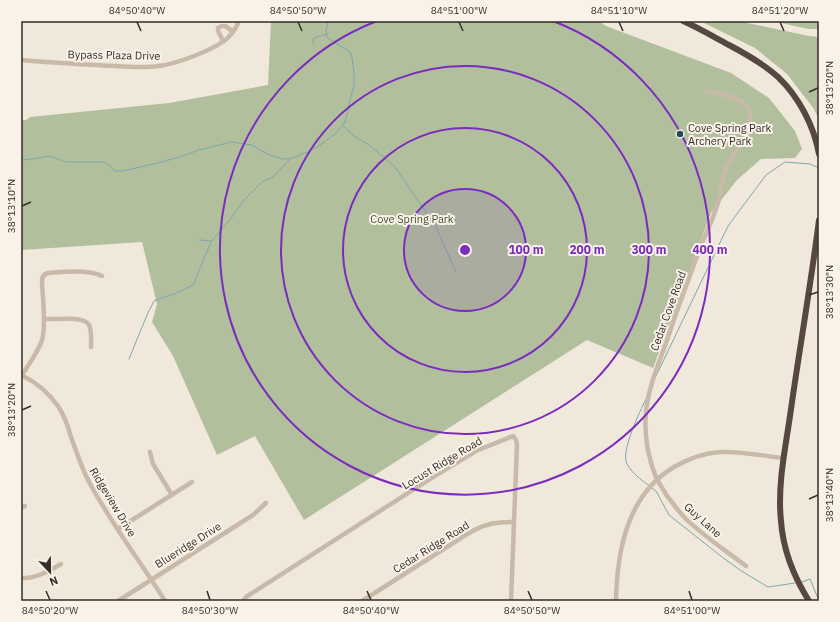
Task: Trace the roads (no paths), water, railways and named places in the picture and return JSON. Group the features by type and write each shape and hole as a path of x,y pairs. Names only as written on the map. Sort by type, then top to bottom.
{"highway":[{"path":"683,21 747,55 778,76 806,115 815,137 819,154"},
{"path":"809,601 802,590 787,553 782,531 780,500 784,458 819,220"}],"street":[{"name":"Bypass Plaza Drive","path":"21,60 56,63 153,67 165,66 186,59 224,41 239,21"},
{"path":"224,41 218,31 218,28 221,25 224,25 232,32"},
{"name":"Cedar Cove Road","path":"657,479 650,457 646,433 646,411 650,392 668,336 716,210 723,178 731,160 746,136 750,120 748,108 743,102 733,97 707,91"},
{"path":"22,375 44,334 42,278 44,275 48,273 82,272 94,273 102,276"},
{"path":"44,319 79,319 86,321 90,331 91,347"},
{"name":"Ridgeview Drive","path":"22,375 45,390 59,407 84,473 118,529 165,601"},
{"name":"Locust Ridge Road","path":"243,601 246,597 476,451 513,436 517,444 511,601"},
{"path":"150,452 153,464 172,495"},
{"path":"616,601 619,562 626,529 640,500 657,479 689,459 709,453 738,452 784,458"},
{"name":"Guy Lane","path":"657,479 674,505 684,517 746,566"},
{"path":"118,529 192,482"},
{"name":"Blueridge Drive","path":"118,601 253,515 266,503"},
{"name":"Cedar Ridge Road","path":"362,601 476,529 486,525 514,522"},
{"path":"21,578 35,576 61,564"}],"waterway":[{"path":"129,359 154,301 193,285 211,242 244,200 262,182 273,177 290,159 308,152 323,143 336,133 345,122 354,86 352,57 350,52 327,37 326,31 328,21"},
{"path":"313,44 314,38 327,34"},
{"path":"343,126 394,166 435,225 456,272"},
{"path":"21,160 49,156 66,162 105,162 115,171 123,171 162,162 199,150 231,142 252,145 269,155 289,159"},
{"path":"656,376 728,226 766,175 785,162 810,164 819,168"},
{"path":"200,240 211,241"},
{"path":"819,277 819,285"},
{"path":"646,399 629,439 626,461 632,472 650,486"},
{"path":"652,488 656,491 669,515 740,570 768,587 795,583"},
{"path":"801,582 810,579 819,598"}],"place":[{"name":"Cove Spring Park Archery Park","path":"680,134"}],"park label":[{"name":"Cove Spring Park","path":"412,219"}]}
